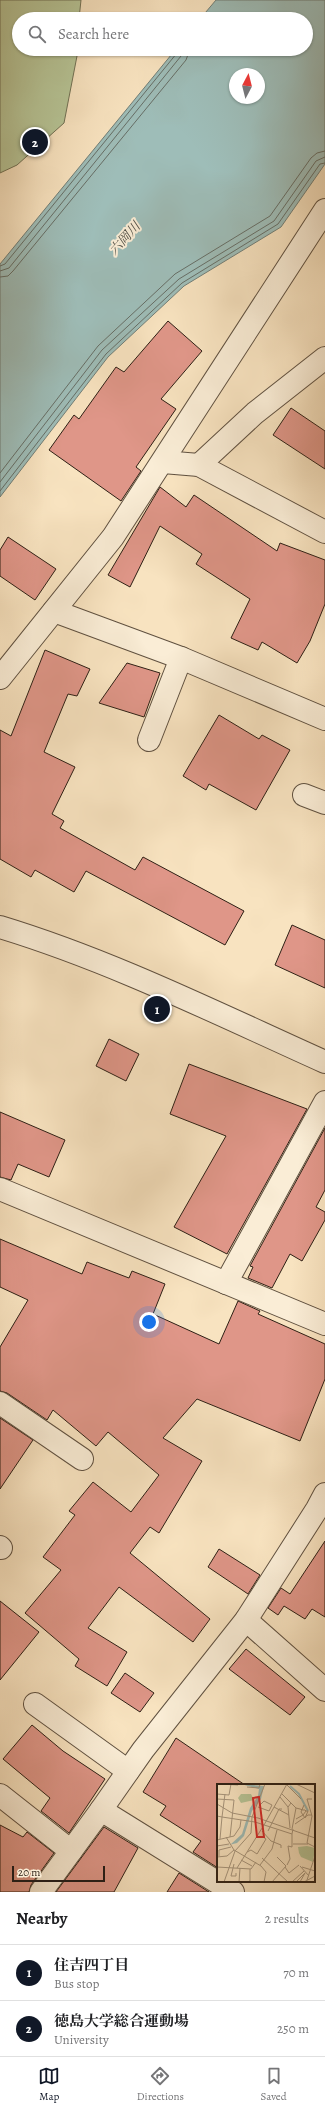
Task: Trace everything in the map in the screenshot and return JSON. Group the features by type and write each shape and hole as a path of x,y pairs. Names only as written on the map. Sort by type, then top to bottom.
{"street":[{"path":"0,678 113,537 325,210"},
{"path":"199,465 255,413 325,358"},
{"path":"163,462 199,465 325,532"},
{"path":"54,611 180,658 325,719"},
{"path":"149,740 180,658"},
{"path":"304,795 325,803"},
{"path":"0,927 28,935 124,972 325,1062"},
{"path":"226,1283 325,1102"},
{"path":"0,1189 325,1324"},
{"path":"0,1403 82,1459"},
{"path":"41,1892 102,1810 128,1771 246,1620 325,1494"},
{"path":"246,1620 325,1690"},
{"path":"35,1704 128,1771"},
{"path":"0,1795 71,1851"},
{"path":"102,1810 233,1892"}],"green space":[{"path":"0,0 81,0 80,12 12,12 12,56 77,56 64,123 17,165 0,173"}],"water":[{"name":"六岡川","path":"216,0 325,0 325,164 281,227 184,286 108,357 0,497 0,264 170,56 313,56 313,12 206,12"}],"building":[{"path":"168,321 202,351 161,399 176,409 136,467 141,471 121,501 49,450 74,415 79,419 116,367 124,372"},
{"path":"291,408 325,431 325,469 273,435"},
{"path":"160,487 186,507 194,495 277,551 280,543 325,560 325,604 310,641 297,663 262,642 258,650 231,638 250,599 196,564 202,554 160,526 130,587 108,575"},
{"path":"8,537 56,569 35,600 0,576 0,550"},
{"path":"45,650 90,669 77,696 68,694 44,752 75,767 52,814 64,821 60,828 135,870 143,857 244,911 225,945 86,871 74,892 35,870 31,877 0,859 0,730 11,736"},
{"path":"127,663 160,673 144,717 99,703"},
{"path":"219,715 259,739 262,735 290,750 256,810 209,784 206,790 183,776"},
{"path":"292,925 325,940 325,988 275,965"},
{"path":"109,1039 139,1054 126,1081 96,1066"},
{"path":"189,1064 307,1109 227,1254 174,1227 226,1136 170,1114"},
{"path":"0,1112 65,1140 49,1177 18,1164 11,1180 0,1177"},
{"path":"325,1128 325,1190 316,1207 325,1212 325,1220 302,1261 290,1254 272,1288 248,1278 253,1267 250,1266"},
{"path":"0,1239 82,1274 87,1262 129,1278 132,1271 165,1284 153,1314 219,1344 238,1301 260,1311 258,1314 325,1344 325,1379 300,1441 197,1399 163,1438 202,1461 159,1533 150,1527 130,1553 210,1619 193,1642 119,1587 88,1628 127,1652 107,1686 75,1666 79,1659 25,1613 61,1570 43,1557 75,1515 69,1511 93,1482 131,1512 159,1475 108,1432 96,1446 53,1410 47,1420 7,1393 0,1391 0,1347 28,1300 0,1287"},
{"path":"0,1418 33,1440 0,1489"},
{"path":"325,1541 325,1617 312,1609 305,1619 284,1606 278,1615 268,1608 281,1588 290,1594"},
{"path":"219,1549 260,1575 248,1594 208,1567"},
{"path":"0,1601 39,1632 0,1680"},
{"path":"246,1649 305,1697 290,1715 229,1669"},
{"path":"125,1673 154,1693 140,1712 111,1693"},
{"path":"32,1725 63,1751 105,1779 69,1833 41,1811 50,1798 3,1759"},
{"path":"176,1738 244,1784 217,1784 217,1867 193,1852 201,1841 160,1815 166,1806 143,1792"},
{"path":"0,1825 23,1837 27,1832 54,1853 31,1885 29,1892 0,1892"},
{"path":"104,1827 138,1848 114,1892 56,1892"},
{"path":"179,1873 209,1892 167,1892"}],"place":[{"name":"徳島大学総合運動場","path":"35,142"},
{"name":"住吉四丁目","path":"157,1009"}]}
